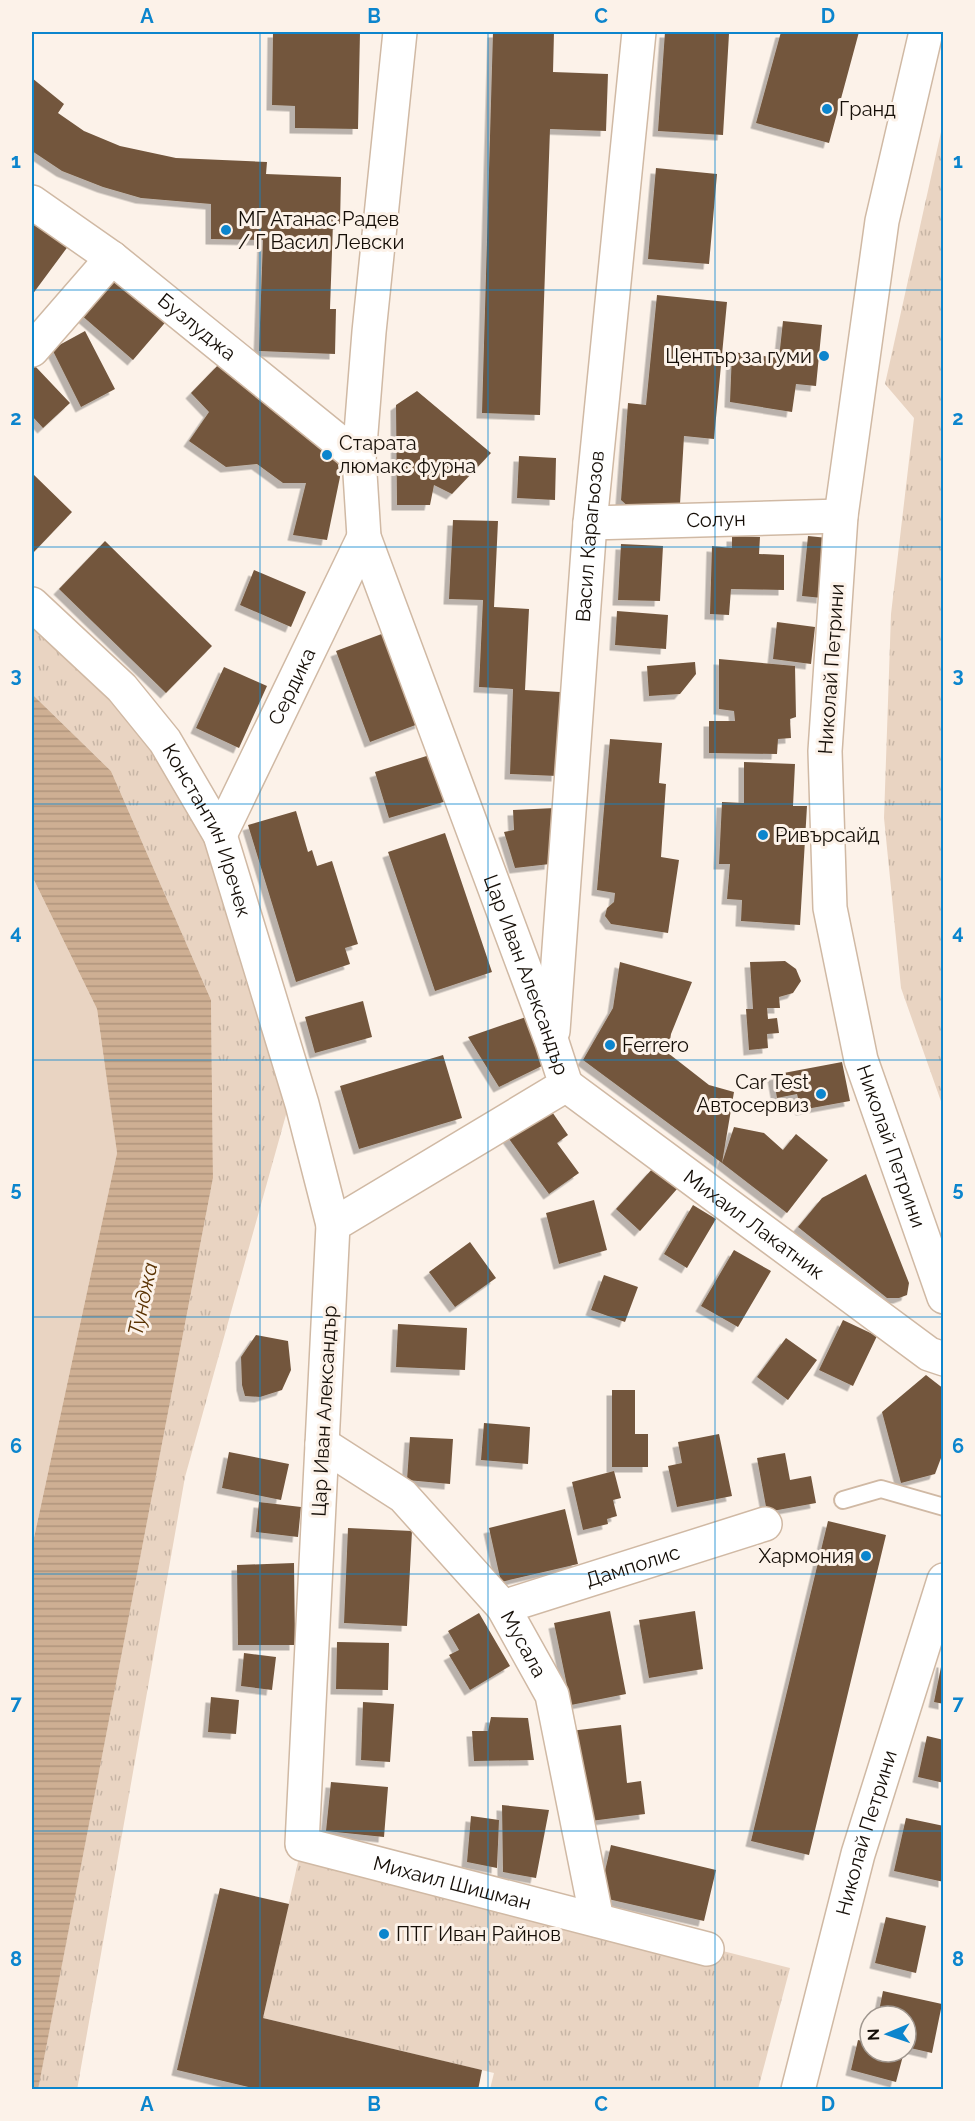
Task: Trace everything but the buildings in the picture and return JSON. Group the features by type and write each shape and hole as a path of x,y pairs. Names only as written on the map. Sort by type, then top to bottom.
{"street":[{"name":"Цар Иван Александър","path":"302,1844 333,1225 566,1085 364,537 359,458 369,332 400,32"},
{"name":"Васил Карагьозов","path":"552,1042 590,523 639,32"},
{"name":"Николай Петрини","path":"926,32 882,220 841,516 825,751 830,908 861,1060 944,1297"},
{"name":"Бузлуджа","path":"32,202 112,258 359,458"},
{"path":"32,350 112,258"},
{"name":"Солун","path":"590,523 841,516"},
{"name":"Сердика","path":"220,835 364,537"},
{"name":"Константин Иречек","path":"32,604 122,688 165,741 220,835 302,1104 333,1225"},
{"name":"Михаил Лакатник","path":"566,1085 929,1354 944,1359"},
{"name":"Мусала","path":"322,1444 403,1496 502,1607 552,1695 597,1920"},
{"name":"Дамполис","path":"502,1607 765,1524"},
{"name":"Николай Петрини","path":"798,2090 858,1854 944,1580"},
{"name":"Михаил Шишман","path":"302,1844 707,1949"}],"lane":[{"path":"843,1500 881,1489 944,1507"}],"green space":[{"path":"943,123 943,1107 901,988 884,818 891,614 914,418 885,384"},
{"path":"32,622 112,695 199,819 289,1104 185,1477 77,2090 38,2089 213,1178 211,1000 111,771 32,694"},
{"path":"32,876 97,1009 117,1153 32,1547"},
{"name":"ПТГ Иван Райнов","path":"302,1844 790,1968 758,2089 490,2089 494,2073 263,2018"}],"water":[{"name":"Тунджа","path":"32,694 111,771 211,1000 213,1178 38,2090 32,2089 32,1547 117,1153 97,1009 32,876"}],"place":[{"name":"Гранд","path":"827,109"},
{"name":"МГ Атанас Радев / Г Васил Левски","path":"226,230"},
{"name":"Център за гуми","path":"824,356"},
{"name":"Старата люмакс фурна","path":"327,455"},
{"name":"Ривърсайд","path":"763,835"},
{"name":"Ferrero","path":"610,1045"},
{"name":"Car Test Автосервиз","path":"821,1094"},
{"name":"Хармония","path":"866,1556"},
{"name":"ПТГ Иван Райнов","path":"384,1934"}]}
